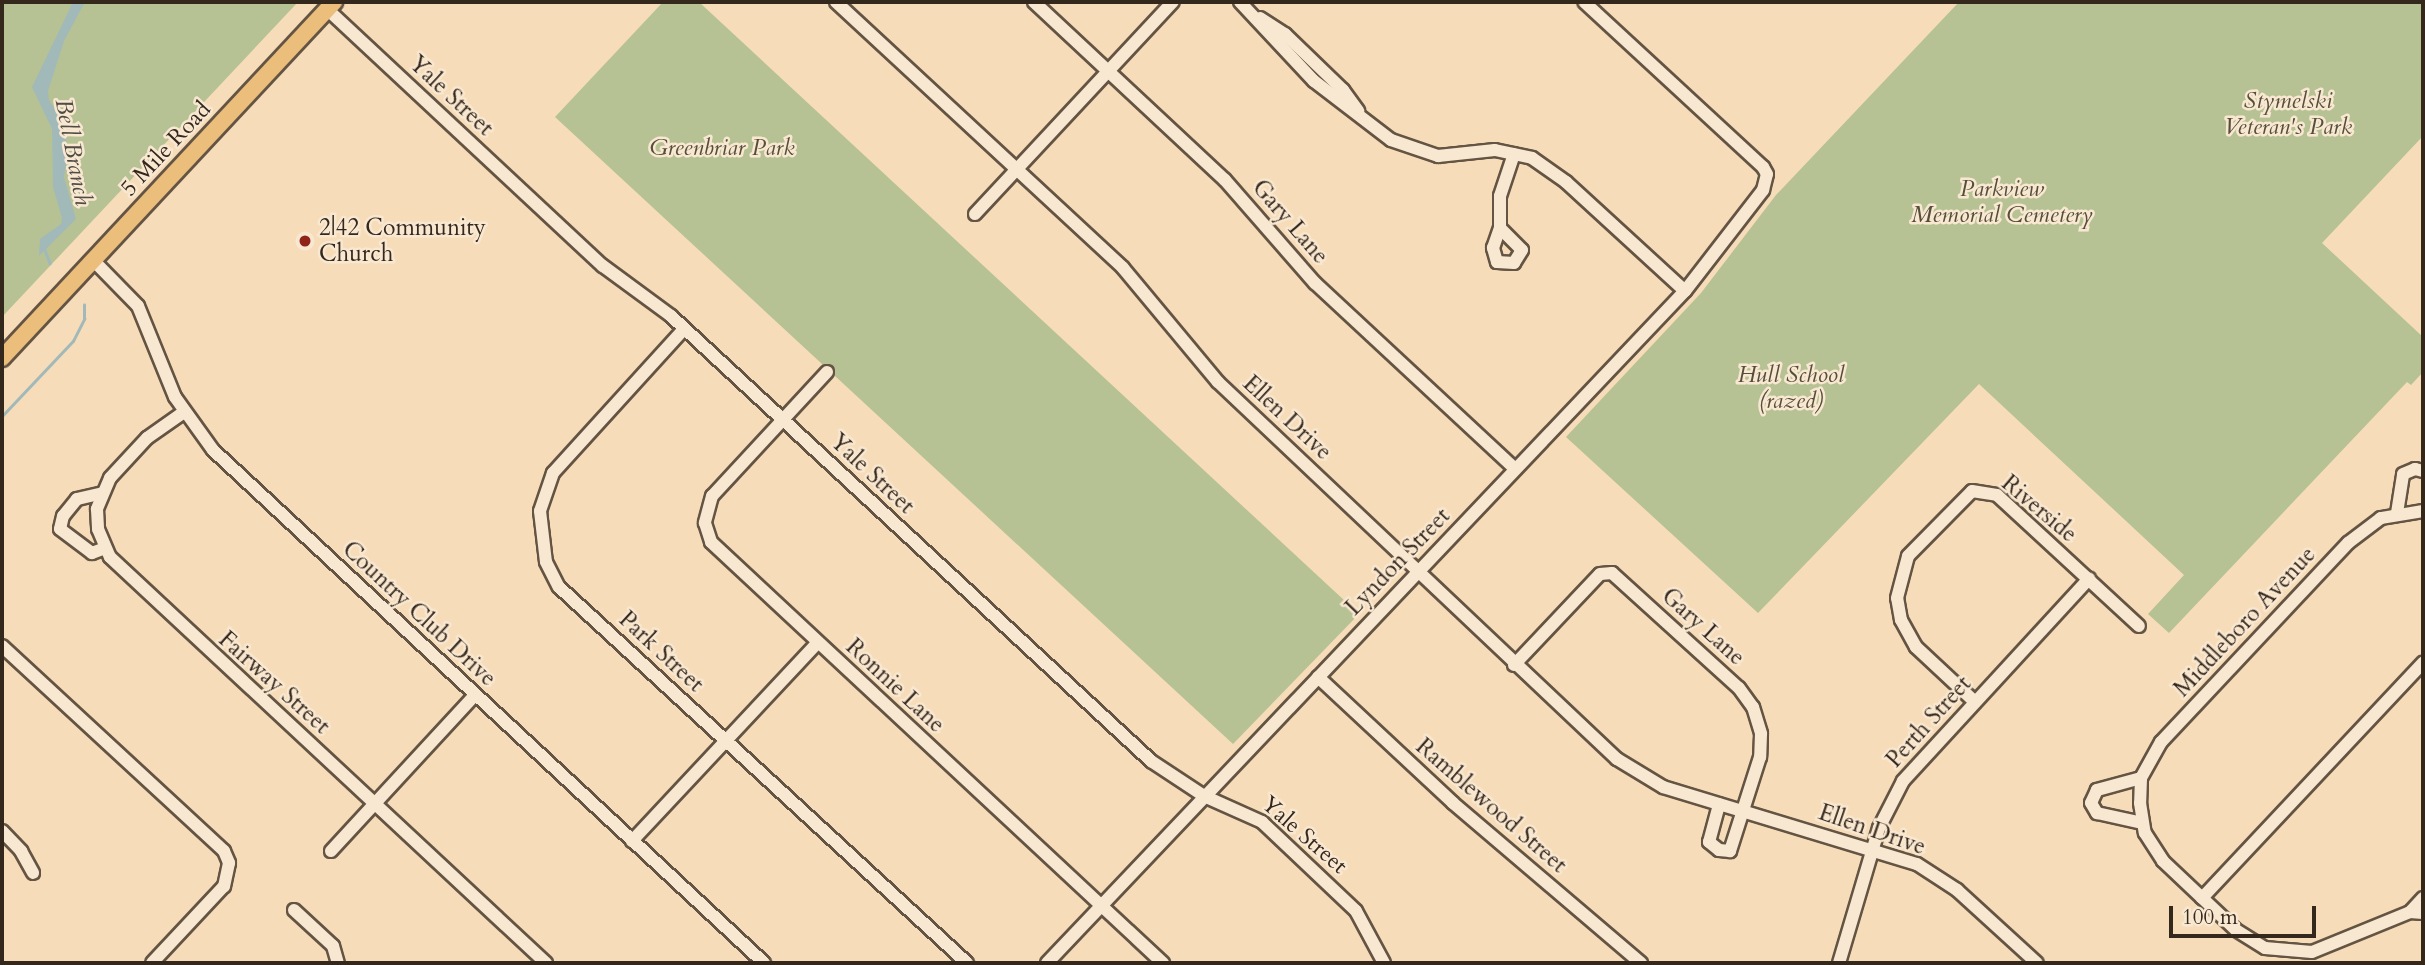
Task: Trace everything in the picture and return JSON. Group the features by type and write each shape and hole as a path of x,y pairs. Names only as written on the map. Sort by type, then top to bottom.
{"main road":[{"name":"5 Mile Road","path":"2,358 330,5"}],"street":[{"name":"Ellen Drive","path":"836,2 1141,285 1218,383 1411,562 1417,573 1514,665 1633,772 1663,787 1873,849 1938,876 2037,963"},
{"name":"Gary Lane","path":"1034,2 1225,180 1315,283 1515,469"},
{"path":"975,214 1173,2"},
{"path":"1240,2 1254,15 1276,45 1391,140 1421,153 1514,154 1532,158 1556,173 1685,291"},
{"name":"Lyndon Street","path":"1047,963 1685,291 1767,181 1763,167 1584,2"},
{"name":"Yale Street","path":"330,5 603,266 684,329 1144,756 1204,796 1262,822 1356,911 1384,963"},
{"path":"1500,228 1500,196 1514,154"},
{"name":"Country Club Drive","path":"93,260 138,306 184,412 226,464 764,963"},
{"name":"Park Street","path":"684,329 561,461 542,499 540,538 559,587 967,963"},
{"name":"Ronnie Lane","path":"827,372 712,496 705,523 717,550 1163,963"},
{"name":"Fairway Street","path":"184,412 124,460 103,494 97,509 105,548 128,578 546,963"},
{"path":"2397,513 2403,474 2415,468 2423,471"},
{"name":"Riverside","path":"1975,702 1916,647 1901,620 1900,576 1922,539 1967,494 1987,490 2089,579"},
{"path":"103,494 77,499 60,524 81,548 92,552 105,548"},
{"name":"Middleboro Avenue","path":"2142,823 2141,778 2161,742 2348,543 2374,523 2397,513 2417,511"},
{"name":"Gary Lane","path":"1514,665 1600,574 1612,573 1739,688 1753,707 1761,746 1746,812"},
{"path":"2089,579 2139,626"},
{"name":"Perth Street","path":"1840,963 1873,849 1903,781 2089,579"},
{"path":"632,841 817,643"},
{"path":"2,646 223,851 230,869 224,886 152,963"},
{"path":"2202,898 2423,663"},
{"name":"Ramblewood Street","path":"1318,677 1453,803 1641,963"},
{"path":"331,851 373,802 475,695"},
{"path":"2141,778 2105,787 2093,796 2091,803 2097,813 2142,823 2159,856 2253,942 2300,958 2417,913 2423,898"},
{"path":"1719,804 1709,842 1719,850 1730,851 1746,812"},
{"path":"2,831 21,850 33,873"},
{"path":"294,910 332,946 338,963"}],"green space":[{"path":"2,2 298,2 2,317"},
{"name":"Greenbriar Park","path":"663,2 699,2 1359,614 1233,744 555,117"},
{"path":"1959,2 2423,2 2423,136 2322,243 2423,337 2423,372 2411,385 2407,382 2169,633 2148,614 2184,575 1979,384 1758,613 1566,437 1701,293 1776,195"}],"water":[{"path":"73,2 85,2 64,41 48,91 49,100 63,122 68,152 64,177 76,219 39,256 40,239 61,224 62,218 53,187 52,129 32,87"}],"waterway":[{"name":"Bell Branch","path":"45,250 50,263"},
{"name":"Bell Branch","path":"2,416 73,341 84,319 84,305"}],"place":[{"name":"2|42 Community Church","path":"305,241"}],"park label":[{"name":"Stymelski Veteran's Park","path":"2288,114"},
{"name":"Parkview Memorial Cemetery","path":"2002,202"},
{"name":"Hull School (razed)","path":"1791,388"}]}
